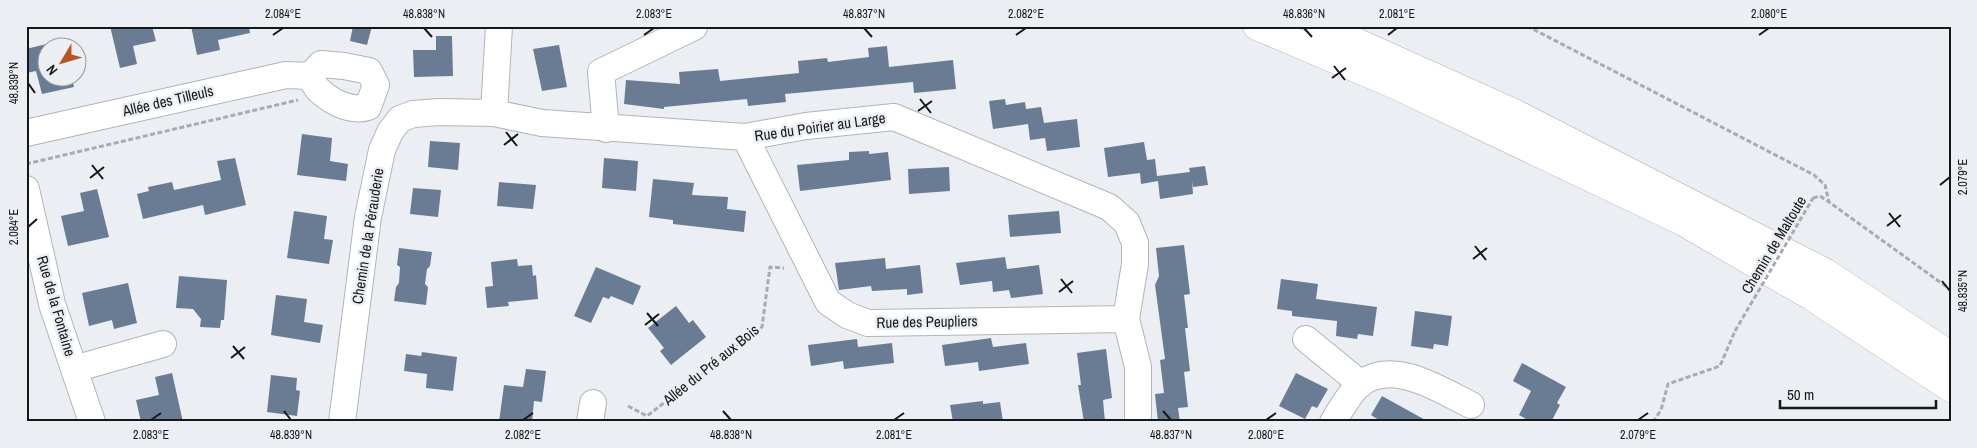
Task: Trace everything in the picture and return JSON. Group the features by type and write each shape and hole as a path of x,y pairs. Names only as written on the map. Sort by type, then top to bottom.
{"main road":[{"path":"1257,26 1398,86 1682,221 1812,296 1951,388"},
{"path":"1320,26 1514,113 1826,272 1951,356"},
{"path":"1366,26 1383,53"}],"street":[{"path":"494,113 499,26"},
{"path":"606,129 601,72 694,27"},
{"name":"Allée des Tilleuls","path":"26,133 286,75 315,84"},
{"name":"Chemin de la Pérauderie","path":"342,422 368,217 382,150 390,132 400,120 413,114 439,112 494,113"},
{"name":"Rue du Poirier au Large","path":"494,113 542,124 745,137 806,126 894,117 1109,207 1127,223 1135,242 1135,264 1126,319 1138,367 1138,422"},
{"name":"Rue des Peupliers","path":"745,137 828,302 847,315 868,323 1126,319"},
{"name":"Rue de la Fontaine","path":"26,189 52,304 92,422"},
{"path":"1306,339 1361,384"},
{"path":"74,369 163,344"},
{"path":"1333,422 1343,405 1361,384 1381,375 1399,374 1411,376 1471,405"}],"path":[{"path":"1528,26 1814,175 1825,185 1829,202"},
{"path":"26,164 299,100 315,84"},
{"name":"Chemin de Maltoute","path":"1653,422 1661,410 1668,384 1720,366 1735,331 1813,198 1820,196 1951,290"},
{"name":"Allée du Pré aux Bois","path":"628,406 647,416 762,327 770,267 812,268"}],"building":[{"path":"110,26 152,26 156,41 133,46 137,64 120,68"},
{"path":"191,26 249,26 250,33 218,40 220,50 197,55"},
{"path":"353,26 372,26 367,45 350,41"},
{"path":"436,36 452,36 453,76 414,77 413,50 436,50"},
{"path":"559,45 567,87 542,91 533,49"},
{"path":"38,46 38,79 36,71 26,73 26,49"},
{"path":"887,46 889,67 953,60 956,89 914,93 913,82 785,94 786,102 748,106 747,99 664,107 664,109 624,104 626,80 680,84 679,72 718,69 720,81 799,73 798,61 827,58 828,62 869,57 868,48"},
{"path":"40,88 69,88 42,94"},
{"path":"1005,99 1006,105 1025,102 1026,109 1041,107 1044,123 1077,119 1080,147 1047,151 1045,138 1030,140 1028,124 993,129 989,101"},
{"path":"302,134 332,138 330,161 348,164 346,181 297,175"},
{"path":"430,141 460,143 458,170 428,167"},
{"path":"1144,142 1147,160 1155,159 1157,176 1190,172 1189,168 1205,166 1208,185 1193,187 1192,181 1193,194 1160,199 1158,181 1141,184 1140,173 1108,177 1104,148"},
{"path":"869,151 869,154 888,152 891,180 800,191 797,165 849,160 849,152"},
{"path":"235,158 246,205 205,215 203,205 143,219 137,194 149,191 148,187 172,182 174,190 221,180 217,161"},
{"path":"604,158 638,161 636,191 602,188"},
{"path":"949,167 950,191 909,194 908,169"},
{"path":"653,179 694,183 692,195 728,197 727,209 746,211 744,232 673,224 673,220 649,217"},
{"path":"499,182 536,185 533,209 497,206"},
{"path":"413,188 441,190 438,217 410,214"},
{"path":"97,189 109,237 68,246 61,216 84,211 80,193"},
{"path":"294,211 327,216 324,239 333,240 329,264 287,258"},
{"path":"1059,211 1061,233 1010,237 1008,215"},
{"path":"1184,245 1190,294 1184,295 1188,328 1185,328 1190,371 1184,372 1188,407 1178,408 1180,422 1158,422 1155,394 1164,393 1160,360 1165,359 1155,285 1159,276 1156,248"},
{"path":"399,248 432,252 425,284 428,287 426,305 394,301 396,287 399,283 400,267 397,265"},
{"path":"1005,257 1007,269 1039,265 1043,294 1011,298 1009,290 993,292 992,281 960,285 956,263"},
{"path":"885,258 886,269 920,265 923,293 907,295 907,289 872,291 871,286 839,290 835,263"},
{"path":"517,259 518,266 532,265 533,276 536,275 538,299 508,302 509,306 487,308 485,287 493,286 491,262"},
{"path":"596,267 641,286 633,305 611,296 609,299 603,297 591,323 574,316"},
{"path":"179,276 227,280 224,320 221,320 220,328 200,327 201,319 193,309 176,308"},
{"path":"1281,279 1318,284 1316,299 1377,307 1373,336 1358,334 1357,339 1336,336 1337,321 1292,316 1292,311 1277,309"},
{"path":"128,283 137,323 114,329 112,320 89,326 82,293"},
{"path":"276,295 307,299 304,322 323,325 320,343 271,335"},
{"path":"676,306 689,323 693,320 706,337 671,365 660,351 664,348 648,328"},
{"path":"1415,311 1452,316 1448,346 1434,344 1433,349 1411,346"},
{"path":"991,338 993,347 1026,343 1029,364 979,371 978,362 945,366 942,345"},
{"path":"857,339 858,347 892,343 894,363 844,369 843,361 811,366 808,345"},
{"path":"1106,349 1112,398 1103,400 1105,422 1084,422 1078,385 1081,385 1077,353"},
{"path":"422,352 457,357 453,391 426,388 427,374 404,371 406,354 421,356"},
{"path":"1522,363 1566,387 1557,403 1560,405 1551,422 1531,422 1519,415 1531,391 1513,381"},
{"path":"526,369 546,371 542,402 534,401 532,422 499,422 504,385 523,387"},
{"path":"172,373 183,422 141,422 136,400 159,395 155,377"},
{"path":"1296,373 1328,389 1317,408 1312,406 1305,419 1279,406"},
{"path":"271,375 297,378 296,390 300,391 297,416 267,412"},
{"path":"1382,396 1429,422 1382,422 1371,415"},
{"path":"983,401 983,404 1000,402 1003,422 953,422 950,405"}]}
